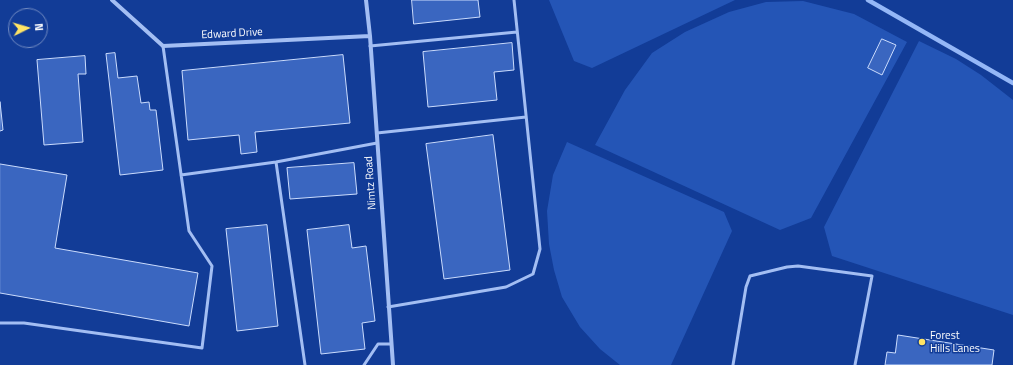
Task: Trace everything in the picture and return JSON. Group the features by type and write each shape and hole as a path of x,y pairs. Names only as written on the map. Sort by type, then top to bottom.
{"street":[{"path":"112,0 164,46"},
{"name":"Nimtz Road","path":"366,0 370,36 393,365"},
{"name":"Edward Drive","path":"164,46 370,36"}],"lane":[{"path":"388,307 506,287 533,274 540,249 514,0"},
{"path":"370,46 517,32"},
{"path":"0,323 24,323 202,348 212,266 189,231 164,46"},
{"path":"377,133 526,117"},
{"path":"181,175 276,162 377,143"},
{"path":"276,162 305,365"},
{"path":"733,365 746,287 750,276 798,266 872,276 855,365"},
{"path":"364,365 378,344 391,344"}],"shaded area":[{"path":"549,0 735,0 592,68 574,61"},
{"path":"803,1 854,14 907,42 811,218 780,230 595,145 625,90 652,53 685,32 729,12 766,2"},
{"path":"919,41 956,59 981,75 1013,100 1013,315 832,256 824,227"},
{"path":"567,142 724,212 732,231 671,365 620,365 600,349 580,327 562,297 554,270 549,244 547,211 553,175"}],"building":[{"path":"412,0 478,0 480,17 414,24"},
{"path":"882,39 896,45 882,75 868,68"},
{"path":"512,43 514,70 494,72 497,100 428,107 423,52"},
{"path":"115,53 118,78 137,76 141,103 149,102 150,110 156,110 163,170 120,175 106,54"},
{"path":"343,55 350,123 255,132 257,152 241,154 239,135 188,140 182,71"},
{"path":"85,56 86,74 78,74 83,142 44,145 37,60"},
{"path":"0,102 3,130 0,131"},
{"path":"493,135 510,270 444,279 426,144"},
{"path":"354,163 357,194 290,199 287,168"},
{"path":"0,164 67,175 55,248 198,273 189,326 0,293"},
{"path":"267,225 278,326 237,331 226,229"},
{"path":"349,225 352,248 366,246 375,321 362,323 365,349 321,354 307,230"},
{"name":"Forest Hills Lanes","path":"898,335 994,350 992,365 885,365 887,352 895,353"}],"waterway":[{"path":"868,0 1013,83"}],"place":[{"name":"Forest Hills Lanes","path":"922,342"}]}
